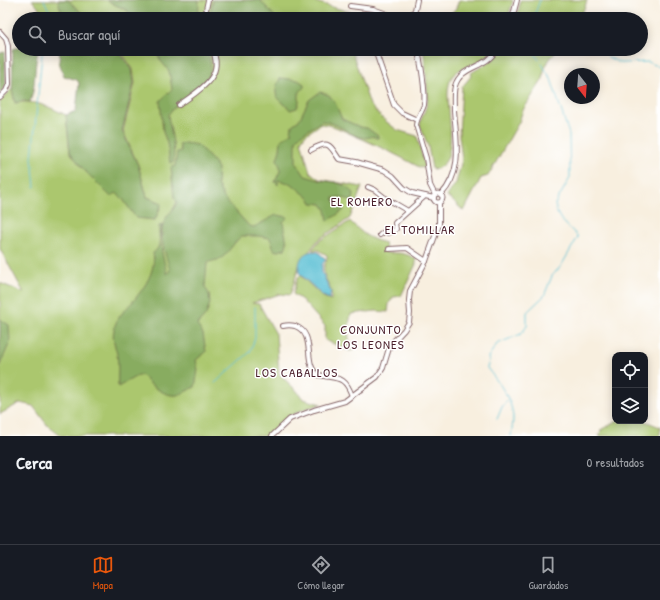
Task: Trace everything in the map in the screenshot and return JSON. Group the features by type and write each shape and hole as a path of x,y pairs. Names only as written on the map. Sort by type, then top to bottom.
{"street":[{"path":"205,12 208,0"},
{"path":"413,12 417,0"},
{"path":"514,12 518,0"},
{"path":"350,6 379,10 383,12"},
{"path":"0,32 6,39 8,46 9,84 6,91 0,97"},
{"path":"179,105 207,83 214,75 216,64 215,56"},
{"path":"377,56 394,105 402,113 417,120"},
{"path":"272,436 290,419 314,410 340,404 381,372 390,345 404,330 410,318 410,291 426,261 439,225 438,203 435,201 430,185 426,158 416,125 423,108 425,97 418,56"},
{"path":"438,203 442,200 443,198 441,195 452,180 456,166 454,101 456,84 464,73 486,62 493,56"},
{"path":"310,150 321,145 329,145 332,147 339,159 384,170 404,188 412,193 425,196 441,195"},
{"path":"368,187 408,211"},
{"path":"380,235 385,231 388,233 394,231 396,229 395,223 425,196"},
{"path":"390,249 407,248 426,261"},
{"path":"282,326 294,326 302,331 307,338 312,370 318,375 344,381 347,384 352,396"}],"green space":[{"path":"32,0 309,0 346,11 358,12 42,12"},
{"path":"58,0 68,0 81,12 61,12"},
{"path":"107,0 199,0 198,12 128,12 125,9 114,5"},
{"path":"213,0 260,0 271,12 210,12"},
{"path":"459,0 513,0 510,12 452,12 456,8"},
{"path":"520,0 587,0 582,12 518,12"},
{"path":"5,52 6,86 0,94 0,53"},
{"path":"13,56 37,56 34,88 30,102 23,101 15,103 12,89"},
{"path":"59,56 122,56 132,69 134,83 122,131 138,165 147,197 162,203 155,220 136,218 122,198 116,193 111,197 83,169 70,152 66,115 76,111 79,83 77,80 64,76 59,62"},
{"path":"124,56 353,56 370,105 383,119 397,130 417,136 425,167 421,168 330,125 321,124 305,135 301,141 310,172 319,179 362,187 350,218 318,240 300,263 290,295 280,294 252,303 259,304 276,334 279,374 297,391 303,399 321,404 292,415 268,436 61,436 48,426 33,406 20,403 0,414 0,283 24,293 0,249 0,101 12,89 15,103 35,103 66,115 70,152 122,197 136,217 155,220 162,203 147,197 138,165 123,131 135,83 133,69"},
{"path":"158,56 208,56 210,61 210,71 207,79 168,115 173,145 173,163 170,163 167,143 163,132 160,101 172,89 169,71"},
{"path":"424,56 487,56 458,71 451,79 448,93 450,149 447,160 441,166 432,169 428,146 420,125 428,98"},
{"path":"496,56 552,56 544,70 543,79 523,110 519,122 488,176 481,178 464,211 447,196 456,183 462,160 459,135 462,87 472,75 471,73 494,59"},
{"path":"281,78 298,80 304,84 304,87 299,93 297,108 290,110 278,99 276,88"},
{"path":"320,92 325,93 332,98 342,119 360,127 367,128 378,136 378,138 373,136 364,138 359,137 334,124 322,121 302,134 296,140 296,162 305,176 335,182 346,186 354,193 353,201 341,197 333,198 338,206 344,210 328,221 326,210 322,204 312,203 310,199 292,184 278,180 278,185 275,182 280,171 277,159 281,140 291,133 292,125 299,120 309,100"},
{"path":"185,143 198,145 212,160 218,168 217,184 224,198 249,226 254,227 276,215 288,217 283,222 287,243 285,249 278,251 274,250 270,238 259,236 241,236 223,257 207,263 205,287 209,294 210,303 206,315 197,325 203,334 206,352 196,360 198,370 195,387 177,395 167,394 153,386 142,375 135,377 118,387 118,358 113,336 115,325 120,315 135,299 150,276 154,259 153,253 159,244 159,226 162,225 160,237 167,274 170,270 163,246 162,228 165,219 175,207 177,201 174,198 171,167 175,166 177,152 181,151 179,144"},
{"path":"350,221 366,235 385,243 386,253 408,255 416,259 416,264 401,296 393,297 389,304 388,312 376,311 351,314 348,333 351,346 354,350 350,351 325,340 325,326 302,300 293,294 297,279 300,275 323,297 331,300 331,291 324,271 327,255 318,250 312,250 319,241"},
{"path":"0,319 9,325 10,342 0,365"},
{"path":"648,422 660,427 660,436 599,436 602,429 612,424 648,424"}],"water":[{"path":"313,251 318,252 326,259 322,265 322,272 331,292 329,299 323,296 299,273 301,258"}],"waterway":[{"path":"44,0 50,12"},
{"path":"536,12 540,0"},
{"path":"35,187 32,158 42,56"},
{"path":"536,56 539,60"},
{"path":"608,57 620,63 648,62 660,67"},
{"path":"511,436 513,419 510,403 504,391 487,368 489,361 488,357 497,344 521,334 527,326 527,312 544,296 552,276 561,266 578,237 561,219 556,210 555,204 570,178 569,134 551,79 542,64"},
{"path":"215,383 250,352 255,338 255,307"},
{"path":"497,419 502,407 508,399"}],"district":[{"name":"EL ROMERO","path":"362,201"},
{"name":"EL TOMILLAR","path":"420,229"},
{"name":"CONJUNTO LOS LEONES","path":"371,336"},
{"name":"LOS CABALLOS","path":"297,372"}]}
